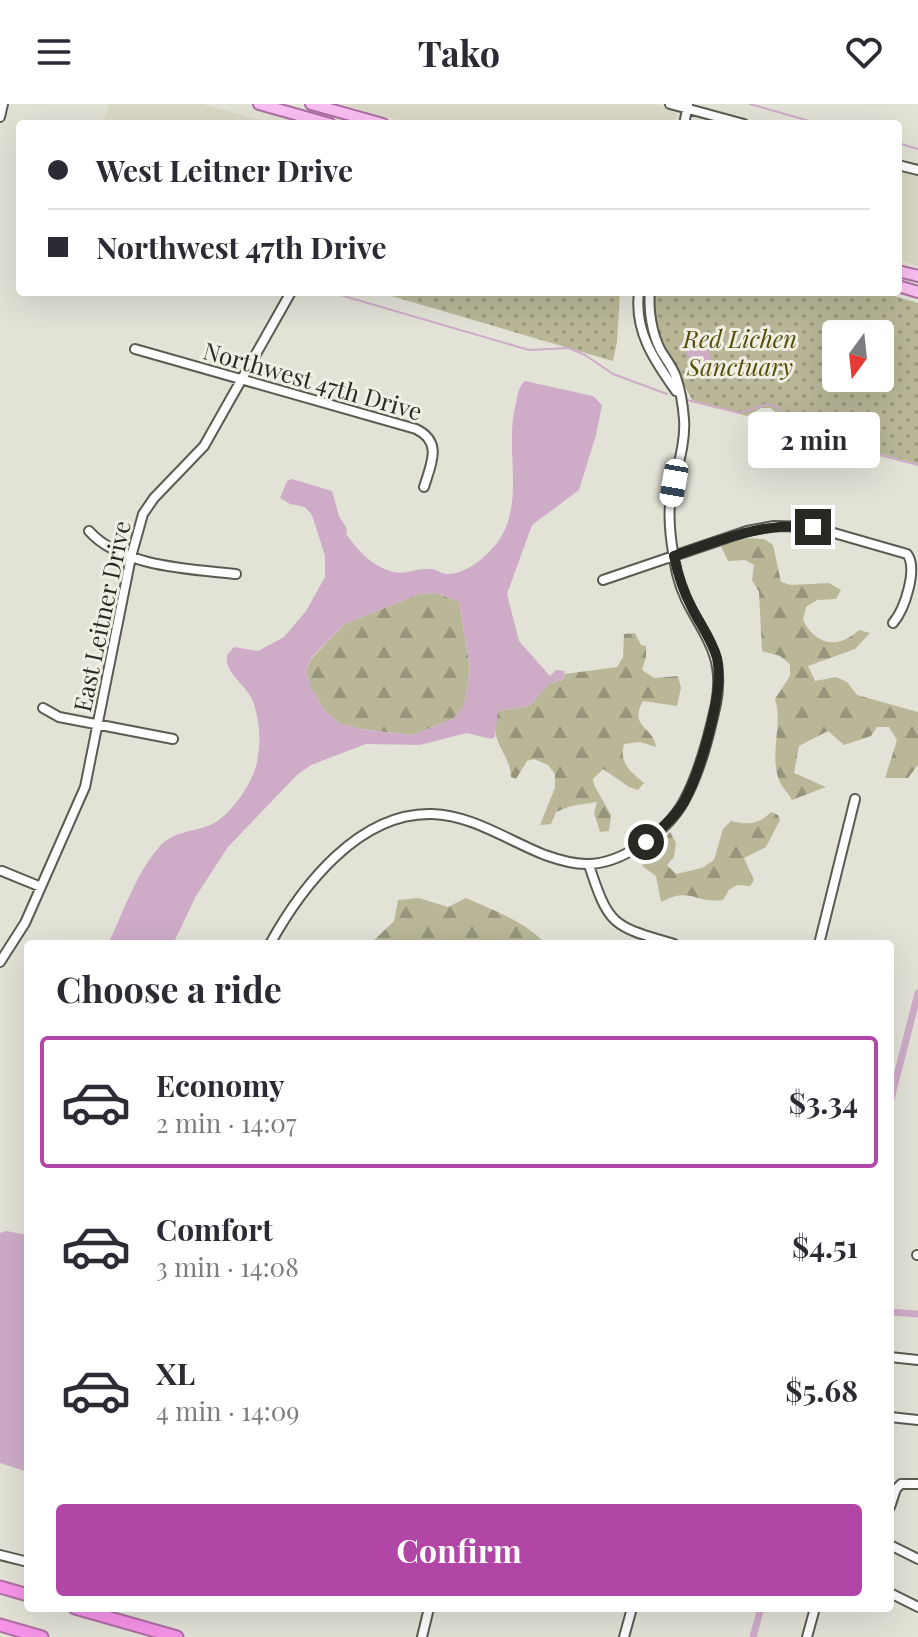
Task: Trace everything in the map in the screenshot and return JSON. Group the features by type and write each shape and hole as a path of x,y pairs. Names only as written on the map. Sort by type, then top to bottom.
{"highway":[{"path":"0,1587 24,1594"},
{"path":"89,1612 177,1637"},
{"path":"0,1625 42,1637"}],"main road":[{"path":"259,104 316,120"},
{"path":"311,104 367,120"}],"street":[{"path":"0,117 3,104"},
{"path":"670,104 731,120"},
{"name":"East Leitner Drive","path":"0,962 25,923 85,787 131,557 143,514 154,498 204,446 289,296"},
{"path":"639,296 637,315 643,338 679,394"},
{"path":"272,940 311,883 367,832 388,822 409,816 452,816 542,854 589,865 625,854 667,825 683,804 696,778 716,702 719,675 717,658 678,578 674,556 671,500 684,419 676,378 655,335 650,296"},
{"name":"Northwest 47th Drive","path":"135,349 416,429 428,435 433,445 424,487"},
{"path":"603,580 747,531 797,525 813,527 912,558 915,568 903,611 893,623"},
{"path":"89,531 101,544 131,557 236,574"},
{"path":"43,708 59,717 173,739"},
{"path":"820,940 855,799"},
{"path":"589,865 609,915 621,926 662,940"},
{"path":"2,871 41,887"},
{"path":"894,1357 918,1360"},
{"path":"894,1417 918,1420"},
{"path":"894,1495 901,1484 918,1484"},
{"path":"894,1547 918,1559"},
{"path":"0,1555 24,1561"},
{"path":"894,1595 918,1607"},
{"path":"422,1637 428,1612"},
{"path":"624,1637 631,1612"},
{"path":"807,1637 814,1612"}],"shaded area":[{"path":"109,104 202,104 259,120 104,120"},
{"path":"342,104 654,104 675,110 677,114 676,120 397,120"},
{"path":"902,172 918,175 918,266 902,261"},
{"path":"698,345 707,349 716,369 715,374 706,378 699,374 684,348"},
{"path":"525,381 593,396 602,405 579,490 532,525 507,594 519,641 550,676 556,670 565,671 563,680 550,683 529,706 498,711 495,737 491,739 467,733 420,745 366,744 311,765 297,775 228,847 196,896 175,940 110,940 137,880 160,846 173,837 223,817 237,802 253,774 259,742 257,714 250,695 229,668 227,655 234,647 258,651 284,637 306,611 325,577 325,556 312,515 305,507 280,498 287,481 292,479 332,491 339,516 347,529 346,534 361,552 386,570 398,573 432,569 453,574 464,570 486,555 500,539 508,521 513,483 513,422 520,388","holes":["437,593 459,602 470,668 464,706 453,719 412,735 360,729 339,723 324,710 306,672 311,658 345,624 419,594"]},
{"path":"0,1233 24,1234 24,1471 0,1463"}],"green space":[{"path":"392,296 620,296 613,361"},
{"name":"Red Lichen Sanctuary","path":"655,296 894,296 918,303 918,464 793,430 771,408 761,408 747,416 692,400 660,335"},
{"path":"746,538 764,539 773,545 781,582 791,585 829,583 841,590 836,599 817,600 806,607 803,620 808,628 828,642 843,640 859,630 870,633 855,649 808,666 815,681 836,677 847,682 857,695 918,712 918,765 908,778 885,778 897,740 889,727 877,727 871,736 844,745 828,731 799,746 794,773 826,787 792,800 782,786 776,767 778,718 775,699 790,676 790,664 780,656 762,651 759,592 752,580 754,565 745,560 728,561 721,546"},
{"path":"437,593 459,602 470,668 464,707 453,719 412,735 360,729 339,723 324,710 311,688 306,672 311,659 345,624 419,594"},
{"path":"635,633 641,645 646,646 642,670 654,678 678,676 681,688 677,706 643,701 639,710 640,722 656,747 640,742 624,744 624,762 644,783 638,790 629,787 603,769 593,779 611,815 609,831 600,832 594,813 597,802 556,812 551,824 540,825 555,788 555,774 548,765 534,759 527,761 516,779 511,777 497,740 498,711 529,706 550,683 563,680 565,674 617,667 623,657 624,634"},
{"path":"771,812 778,815 780,820 766,847 744,858 754,880 750,886 737,885 729,890 723,900 687,895 661,902 656,876 642,866 670,832 676,843 674,857 667,865 676,874 702,868 714,860 723,829 731,821 753,823"},
{"path":"419,898 448,907 466,898 519,923 542,940 374,940 394,921 398,900"}],"waterway":[{"path":"750,104 806,120"},
{"path":"902,144 918,149"},
{"path":"344,296 529,350 569,348 613,374 667,394"},
{"path":"687,400 739,413 768,404 777,407 786,419 803,429 865,451 918,465"},
{"path":"894,1087 918,993"},
{"path":"894,1312 918,1314"},
{"path":"753,1637 760,1612"}],"route":[{"path":"646,842 667,825 683,804 696,778 716,702 719,675 717,658 678,578 674,556 747,531 774,526 813,527"}]}
